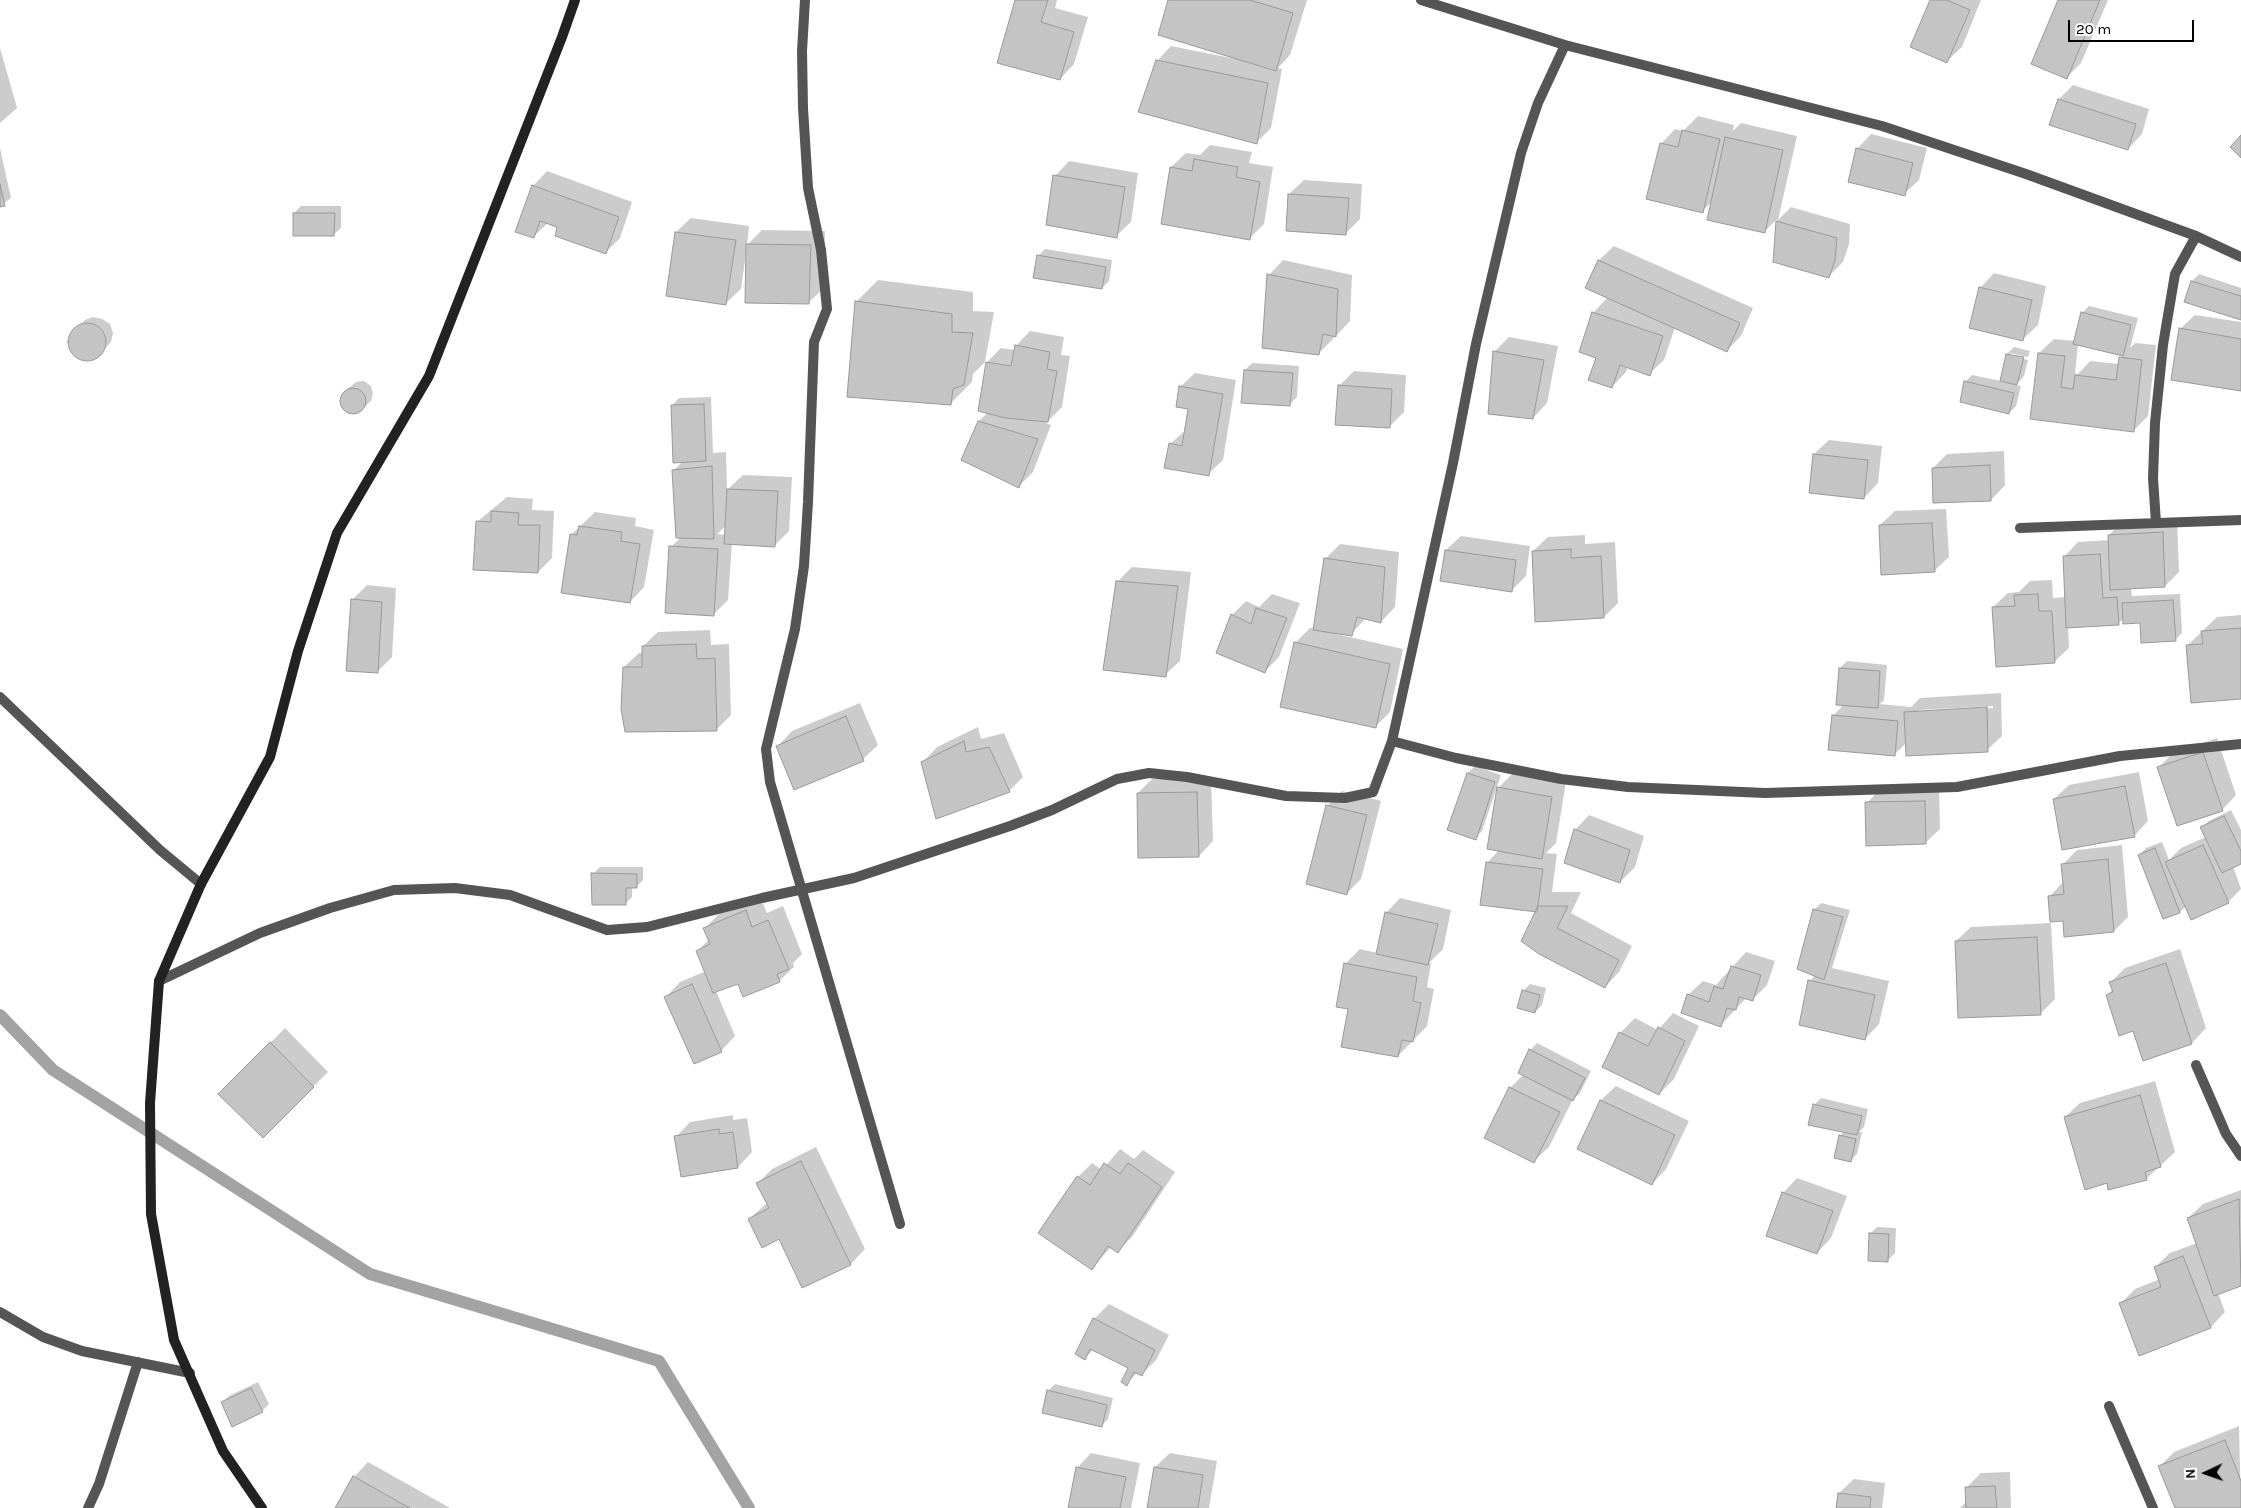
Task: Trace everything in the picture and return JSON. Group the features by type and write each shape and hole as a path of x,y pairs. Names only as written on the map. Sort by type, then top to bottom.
{"street":[{"path":"262,1508 223,1451 174,1340 151,1214 150,1103 159,981 201,884 270,757 298,651 337,533 429,376 562,37 574,0"},
{"path":"805,0 802,51 808,188 821,250 826,309 814,342 804,566 796,620 766,749 770,782 900,1224"},
{"path":"1421,0 1565,45 1882,126 2026,174 2196,236 2241,257"},
{"path":"159,981 260,933 330,908 394,890 455,888 510,895 607,930 647,927 871,872 1010,826 1052,810 1117,779 1149,773 1187,777 1286,796 1345,798 1373,792 1392,740 1453,463 1476,344 1521,153 1538,103 1565,45"},
{"path":"2156,523 2153,478 2155,424 2163,345 2175,274 2196,236"},
{"path":"2020,528 2241,520"},
{"path":"0,696 160,850 201,884"},
{"path":"1392,740 1456,758 1561,779 1628,787 1765,793 1957,786 2120,756 2241,744"},
{"path":"2196,1065 2226,1134 2241,1156"},
{"path":"0,1312 43,1337 82,1351 190,1374"},
{"path":"88,1508 99,1484 138,1362"},
{"path":"2109,1406 2152,1508"}],"building":[{"path":"1015,0 1048,0 1041,22 1074,32 1060,80 997,63"},
{"path":"1168,0 1250,0 1293,13 1276,71 1158,35"},
{"path":"1930,0 1947,0 1970,10 1947,63 1910,47"},
{"path":"2058,0 2100,0 2067,79 2031,64"},
{"path":"1156,60 1268,83 1257,144 1138,112"},
{"path":"2058,99 2136,124 2128,150 2049,125"},
{"path":"1682,130 1720,139 1703,213 1646,199 1660,143 1678,147"},
{"path":"2241,135 2241,158 2230,147"},
{"path":"1725,137 1783,150 1765,233 1707,220"},
{"path":"1856,148 1913,163 1905,196 1848,182"},
{"path":"1194,159 1238,167 1236,177 1260,182 1250,240 1161,224 1170,167 1192,171"},
{"path":"1053,175 1125,187 1117,238 1046,225"},
{"path":"0,184 5,206 0,207"},
{"path":"532,185 619,217 606,254 555,236 557,227 540,221 534,238 515,232"},
{"path":"1288,194 1349,198 1346,235 1286,231"},
{"path":"293,213 335,213 334,236 293,236"},
{"path":"1776,221 1837,238 1835,260 1829,278 1773,262"},
{"path":"675,232 736,240 726,305 666,296"},
{"path":"746,244 811,245 809,304 745,303"},
{"path":"1037,255 1106,267 1102,289 1033,278"},
{"path":"1598,260 1740,323 1727,352 1585,288"},
{"path":"1267,274 1338,289 1336,337 1323,334 1319,355 1262,348"},
{"path":"2191,281 2241,296 2241,320 2184,302"},
{"path":"1979,287 2032,300 2023,341 1969,328"},
{"path":"855,301 952,314 952,332 973,333 964,385 953,389 951,405 847,397"},
{"path":"1592,312 1663,336 1650,376 1620,365 1612,388 1588,380 1596,358 1579,352"},
{"path":"2081,312 2131,325 2123,356 2073,344"},
{"path":"87,323 100,329 106,342 100,355 87,361 74,355 68,342 74,329"},
{"path":"2179,328 2241,339 2241,391 2171,380"},
{"path":"1015,345 1050,352 1047,369 1057,371 1048,422 1005,418 978,411 986,362 1011,366"},
{"path":"1493,351 1544,360 1533,419 1488,414"},
{"path":"2038,353 2065,356 2061,387 2073,389 2075,375 2116,380 2119,357 2142,360 2134,432 2030,419"},
{"path":"2006,354 2024,357 2017,385 2000,381"},
{"path":"1244,370 1293,373 1290,406 1241,403"},
{"path":"1964,381 2014,393 2009,414 1960,402"},
{"path":"1338,385 1392,389 1390,428 1335,425"},
{"path":"1179,386 1223,394 1209,476 1164,468 1169,443 1182,446 1188,409 1176,407"},
{"path":"353,388 362,392 366,401 362,410 353,414 344,410 340,401 344,392"},
{"path":"704,404 706,461 673,463 671,405"},
{"path":"978,421 1038,439 1019,488 961,460"},
{"path":"1813,454 1868,460 1864,499 1809,493"},
{"path":"1990,465 1991,501 1933,503 1932,468"},
{"path":"712,466 714,539 676,538 672,470"},
{"path":"727,489 778,491 775,547 724,544"},
{"path":"491,511 519,513 518,525 540,525 538,573 473,570 476,521 491,522"},
{"path":"1932,523 1935,572 1881,575 1879,525"},
{"path":"579,526 622,532 621,541 640,544 630,603 561,593 570,534 577,535"},
{"path":"2163,532 2165,587 2110,590 2108,535"},
{"path":"669,546 718,549 714,616 665,613"},
{"path":"1571,549 1571,558 1601,556 1604,618 1535,622 1532,551"},
{"path":"1445,550 1516,560 1512,592 1440,581"},
{"path":"2100,554 2103,598 2117,597 2119,625 2066,628 2063,556"},
{"path":"1324,558 1385,567 1381,623 1357,617 1352,636 1313,630"},
{"path":"1116,581 1178,586 1166,677 1103,670"},
{"path":"2038,594 2039,611 2052,611 2055,663 1996,667 1992,607 2015,606 2014,595"},
{"path":"351,599 382,602 378,673 346,671"},
{"path":"2173,600 2176,641 2141,643 2140,623 2123,624 2122,603"},
{"path":"1256,608 1287,618 1265,673 1216,653 1231,614 1251,624"},
{"path":"2241,628 2241,699 2191,703 2186,645 2203,644 2201,631"},
{"path":"1294,642 1390,664 1376,728 1280,707"},
{"path":"696,644 697,659 715,658 717,731 625,732 621,709 623,667 642,667 642,646"},
{"path":"1839,668 1880,671 1878,708 1836,705"},
{"path":"1987,707 1988,752 1906,756 1904,712"},
{"path":"1832,715 1898,721 1895,756 1828,750"},
{"path":"846,716 864,761 794,790 776,746"},
{"path":"964,741 966,752 989,747 1010,792 936,819 921,762"},
{"path":"2203,752 2223,811 2177,826 2157,767"},
{"path":"1467,773 1495,782 1476,840 1447,830"},
{"path":"2125,786 2135,837 2062,850 2053,799"},
{"path":"1497,787 1552,797 1542,859 1487,849"},
{"path":"1197,792 1199,857 1138,858 1137,793"},
{"path":"1925,801 1926,844 1866,846 1865,802"},
{"path":"1326,805 1367,815 1347,895 1306,884"},
{"path":"2224,816 2241,851 2241,864 2222,873 2200,827"},
{"path":"1574,829 1630,850 1620,883 1564,863"},
{"path":"2203,845 2229,903 2191,920 2165,862"},
{"path":"2155,848 2180,913 2163,919 2138,855"},
{"path":"2108,859 2114,932 2064,937 2063,921 2050,922 2048,896 2064,894 2061,864"},
{"path":"1486,862 1543,869 1537,912 1480,905"},
{"path":"591,873 637,874 637,888 626,888 626,905 592,905"},
{"path":"1538,906 1568,906 1557,928 1619,960 1605,988 1539,954 1521,941"},
{"path":"1813,909 1843,917 1824,980 1797,969"},
{"path":"746,910 752,927 768,920 789,969 777,974 780,982 743,997 738,984 713,993 696,951 710,944 703,928"},
{"path":"1385,912 1438,924 1428,965 1376,954"},
{"path":"2037,937 2041,1015 1958,1018 1955,941"},
{"path":"1344,963 1417,977 1413,1001 1421,1003 1413,1042 1402,1040 1398,1057 1341,1047 1348,1009 1336,1007"},
{"path":"2166,963 2192,1044 2143,1061 2133,1031 2119,1036 2106,995 2113,992 2109,982"},
{"path":"1731,966 1761,975 1753,1001 1739,997 1736,1010 1727,1008 1721,1027 1681,1013 1687,994 1709,1002 1714,986 1723,989"},
{"path":"1808,980 1875,995 1865,1040 1799,1025"},
{"path":"692,984 722,1052 694,1064 664,997"},
{"path":"1522,990 1540,995 1535,1013 1517,1008"},
{"path":"1658,1027 1685,1041 1659,1095 1602,1067 1619,1032 1648,1046"},
{"path":"270,1042 314,1087 263,1138 218,1094"},
{"path":"1529,1049 1585,1078 1573,1101 1518,1073"},
{"path":"1509,1087 1560,1112 1534,1163 1484,1138"},
{"path":"2140,1095 2161,1167 2145,1172 2147,1180 2108,1190 2107,1183 2085,1190 2064,1117"},
{"path":"1600,1100 1675,1135 1652,1185 1577,1149"},
{"path":"1813,1104 1862,1116 1857,1135 1808,1125"},
{"path":"719,1129 719,1134 733,1132 738,1168 681,1177 674,1136"},
{"path":"1839,1135 1856,1139 1851,1162 1834,1158"},
{"path":"801,1161 851,1265 802,1288 779,1239 762,1248 748,1219 769,1208 756,1183"},
{"path":"1104,1163 1120,1174 1128,1163 1162,1187 1118,1253 1108,1246 1092,1270 1038,1233 1077,1176 1090,1185"},
{"path":"1782,1192 1833,1211 1817,1254 1766,1236"},
{"path":"2239,1199 2241,1286 2214,1296 2187,1218"},
{"path":"1869,1233 1889,1234 1888,1262 1868,1261"},
{"path":"2183,1256 2211,1328 2139,1356 2119,1303 2161,1287 2154,1267"},
{"path":"1093,1318 1155,1350 1142,1376 1134,1372 1127,1386 1121,1382 1128,1368 1090,1349 1085,1360 1075,1354"},
{"path":"251,1388 263,1412 232,1427 221,1402"},
{"path":"1047,1390 1107,1405 1102,1427 1042,1413"},
{"path":"2225,1440 2241,1481 2241,1508 2175,1508 2158,1466"},
{"path":"1076,1467 1126,1477 1120,1508 1068,1508"},
{"path":"1154,1467 1203,1475 1198,1508 1147,1508"},
{"path":"353,1476 397,1501 410,1508 335,1508"},
{"path":"1995,1486 1997,1508 1966,1508 1965,1487"},
{"path":"1838,1493 1871,1497 1870,1508 1836,1508"}],"waterway":[{"path":"0,1015 53,1070 370,1274 659,1361 749,1508"}]}
